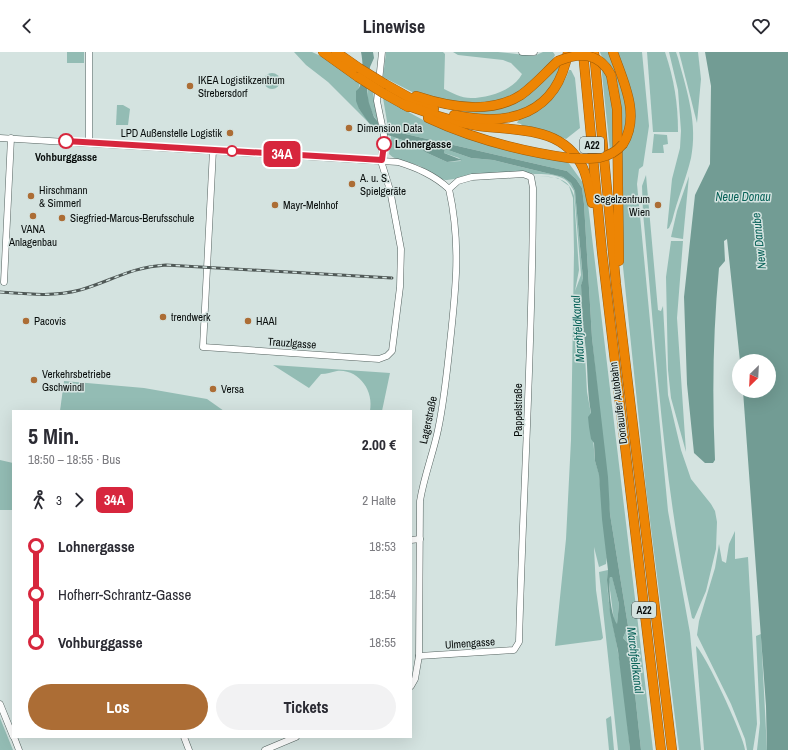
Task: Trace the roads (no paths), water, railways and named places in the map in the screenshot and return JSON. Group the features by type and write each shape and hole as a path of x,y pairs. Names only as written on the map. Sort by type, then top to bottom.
{"highway":[{"path":"323,52 384,88 403,104 444,126 487,141 521,150 569,158 602,157 616,151 623,144 629,129 631,112 626,90 613,52"},
{"path":"336,52 358,72"},
{"path":"395,89 419,103 452,114 488,120 510,118 535,108 550,94 561,77 568,52"},
{"name":"Donauufer Autobahn","path":"583,52 600,238 661,750"},
{"name":"Donauufer Autobahn","path":"594,52 616,284 672,750"},
{"path":"384,88 395,89 442,103 467,107 491,106 510,101 522,94 558,61 573,54 590,54 605,64 611,74 617,109 616,182 619,253 616,284"},
{"path":"403,104 458,122 540,133 561,141 574,153 583,168 600,238"}],"street":[{"path":"89,52 89,143"},
{"path":"382,52 377,101 384,135 382,160"},
{"path":"522,52 534,52"},
{"path":"0,138 382,160 398,162 417,168 436,178 449,189"},
{"path":"4,282 11,138"},
{"name":"Trauzlgasse","path":"213,150 203,347 379,359 387,356 392,351 400,287 400,249 398,232 390,190 382,160"},
{"name":"Pappelstraße","path":"449,189 458,180 472,177 524,174 531,177 533,188 527,388 528,427 519,642"},
{"name":"Lagerstraße","path":"412,685 416,679 419,656 420,501 423,478 438,431 454,304 458,249 456,218 449,189"},
{"path":"412,540 420,539"},
{"name":"Ulmengasse","path":"419,656 514,650 519,642"},
{"path":"0,704 12,734"},
{"path":"14,738 19,750"},
{"path":"184,738 189,750"},
{"path":"265,750 294,738"}],"water":[{"path":"361,52 373,52 374,58 370,67 367,92 374,117 378,122 401,133 567,171 576,179 582,188 592,338 608,477 610,514 628,626 623,638 632,647 632,666 641,750 630,750 618,651 610,613 607,580 608,570 599,475 595,461 594,443 591,439 588,417 591,413 582,310 581,285 583,279 575,191 571,183 563,177 493,160 471,158 445,149 444,153 462,160 447,162 425,152 417,145 379,132 369,123 359,109 356,101 356,91 361,84 362,79 363,67","holes":["610,577 612,577 619,604 617,624 613,615 610,601 609,581"]},
{"name":"Neue Donau","path":"705,52 788,52 788,750 767,750 766,706 744,398 776,398 776,354 739,354 727,239 724,241 725,261 719,268 715,316 713,388 715,460 713,463 705,463 694,453 687,384 684,297 695,195 710,164 711,86"}],"railway":[{"path":"0,292 20,294 60,294 80,290 131,271 153,266 166,265 392,278"}],"place":[{"name":"IKEA Logistikzentrum Strebersdorf","path":"190,86"},
{"name":"Dimension Data","path":"349,128"},
{"name":"LPD Außenstelle Logistik","path":"230,133"},
{"name":"Vohburggasse","path":"66,141"},
{"name":"Lohnergasse","path":"384,144"},
{"name":"A. u. S. Spielgeräte","path":"352,184"},
{"name":"Hirschmann & Simmerl","path":"31,196"},
{"name":"Mayr-Melnhof","path":"275,205"},
{"name":"Segelzentrum Wien","path":"658,205"},
{"name":"VANA Anlagenbau","path":"33,216"},
{"name":"Siegfried-Marcus-Berufsschule","path":"62,218"},
{"name":"trendwerk","path":"163,317"},
{"name":"Pacovis","path":"26,321"},
{"name":"HAAI","path":"248,321"},
{"name":"Verkehrsbetriebe Gschwindl","path":"34,380"},
{"name":"Versa","path":"213,389"}],"water label":[{"name":"New Danube","path":"759,241"},
{"name":"Marchfeldkanal","path":"578,329"},
{"name":"Marchfeldkanal","path":"635,660"}]}
